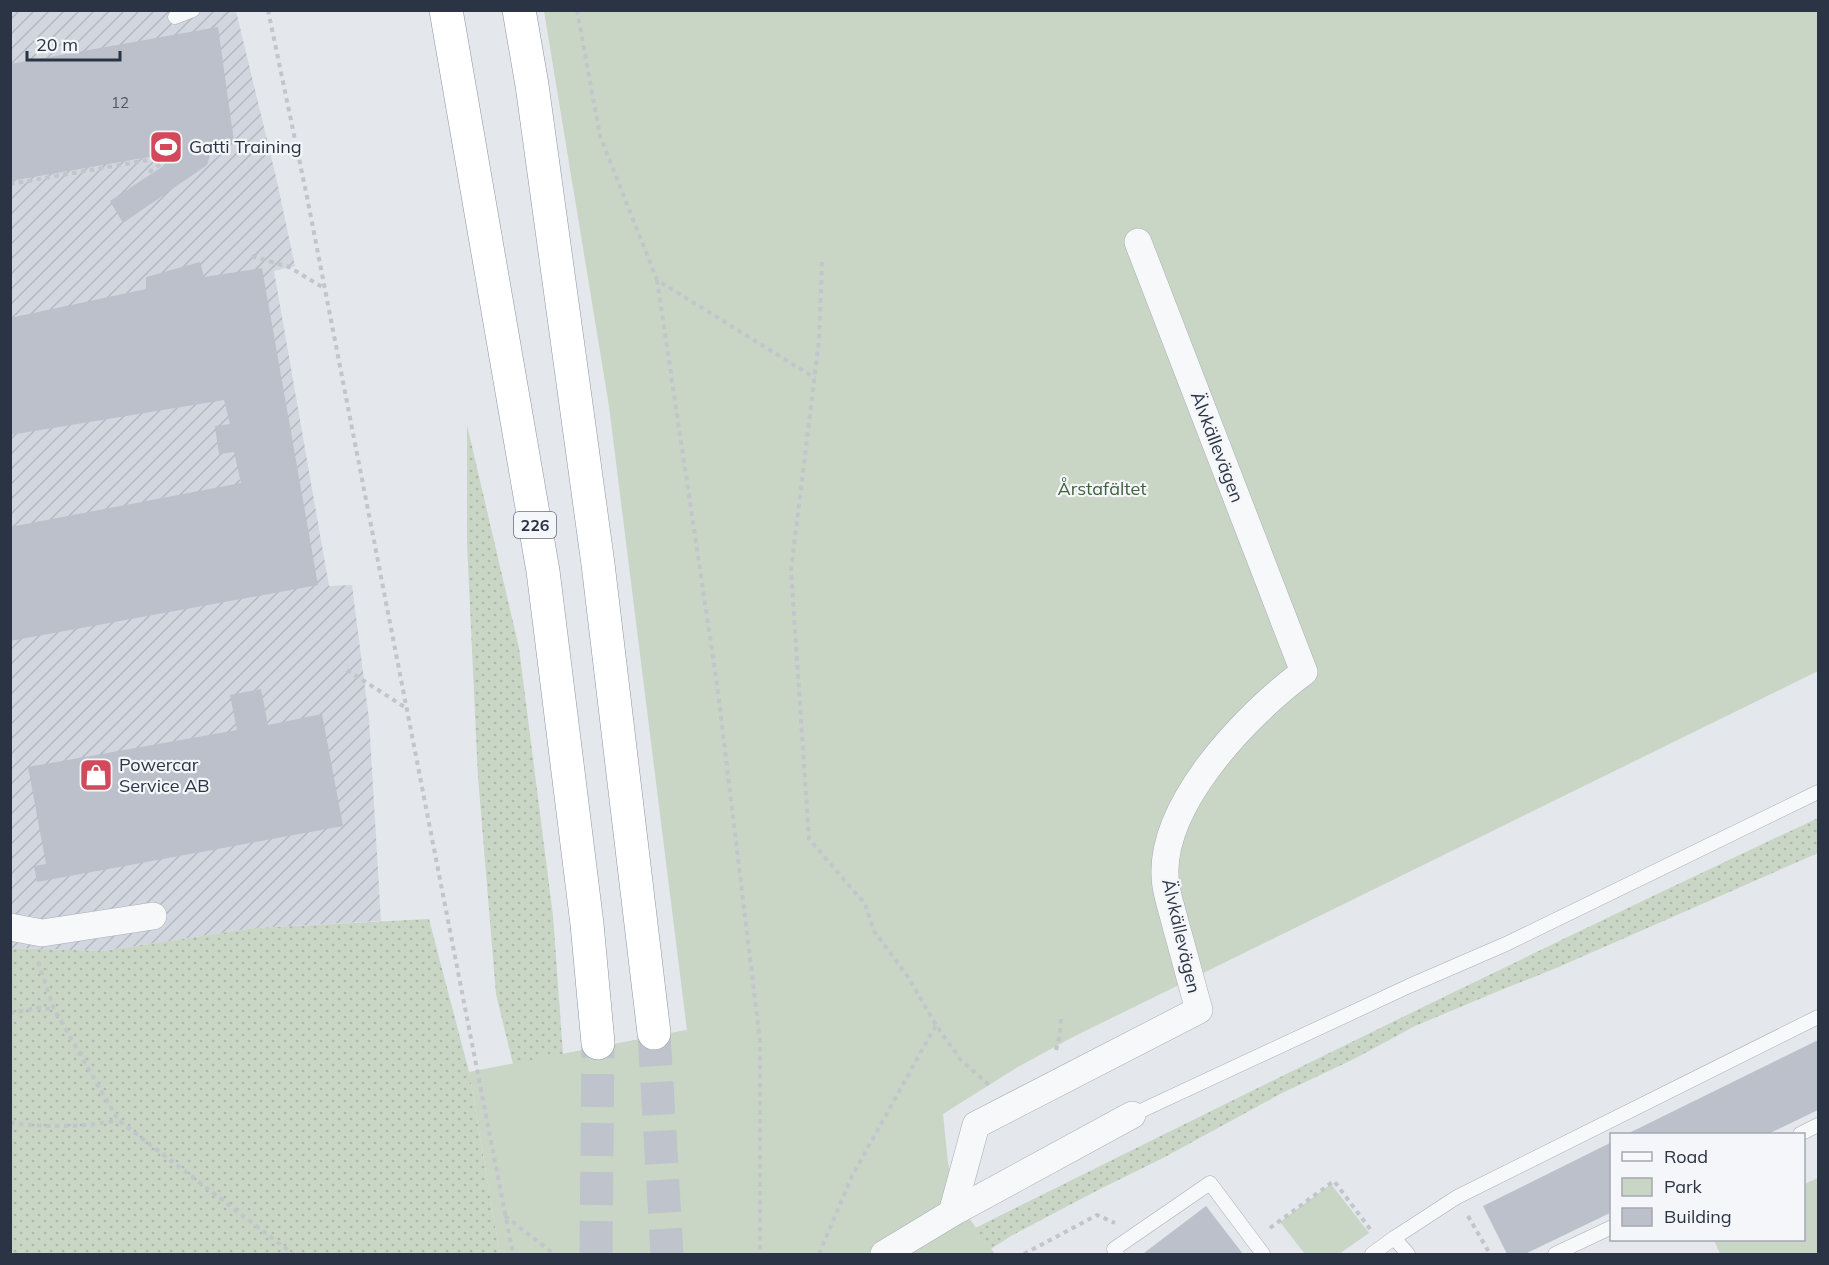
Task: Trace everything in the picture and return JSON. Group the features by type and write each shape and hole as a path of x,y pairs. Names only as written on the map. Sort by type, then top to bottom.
{"highway":[{"name":"226","path":"446,10 543,571 586,913 598,1043"},
{"path":"519,10 532,85 598,564 654,1033"}],"street":[{"name":"Älvkällevägen","path":"952,1213 976,1125 1198,1010 1166,885 1168,845 1182,809 1203,775 1232,737 1304,672 1138,243"},
{"path":"21,929 42,933 153,916"},
{"path":"884,1254 952,1213 1132,1115"}],"lane":[{"path":"175,17 193,10"},
{"path":"1132,1115 1409,986 1506,944 1818,792"},
{"path":"1383,1246 1457,1197 1818,1017"},
{"path":"1802,1133 1818,1125"},
{"path":"1117,1254 1114,1249 1210,1183 1263,1254"},
{"path":"1555,1254 1610,1227"},
{"path":"1383,1246 1408,1254"}],"path":[{"path":"268,10 325,289 513,1254"},
{"path":"577,10 600,136 657,280 717,684 760,1041 760,1254"},
{"path":"10,184 172,156 149,172"},
{"path":"252,256 289,267 325,289"},
{"path":"822,262 819,341 791,570 809,839 865,904 874,931 908,977 936,1025 960,1059 988,1086 997,1083"},
{"path":"657,280 815,378"},
{"path":"346,670 406,708"},
{"path":"21,929 54,1009 118,1120 293,1254"},
{"path":"10,1013 38,1008 54,1009"},
{"path":"1053,1059 1060,1034 1061,1015"},
{"path":"819,1254 852,1176 936,1025"},
{"path":"10,1123 57,1127 118,1120"},
{"path":"1253,1241 1334,1181 1383,1246"},
{"path":"1457,1197 1490,1254"},
{"path":"1024,1254 1097,1215 1137,1233"},
{"path":"505,1216 554,1254"}],"shaded area":[{"path":"11,11 236,11 295,266 274,271 329,586 352,585 369,719 381,921 255,928 102,951 11,948"}],"green space":[{"name":"Årstafältet","path":"544,11 1818,11 1818,671 1073,1037 1016,1068 943,1114 948,1163 958,1203 995,1254 500,1254 469,1072 687,1030 609,406"},
{"path":"467,425 519,648 553,916 563,1054 687,1030 520,1093 496,994 478,777 467,543"},
{"path":"1818,818 1818,853 1554,969 1415,1026 1100,1189 1011,1236 983,1254 927,1254 941,1245 1378,1029"},
{"path":"429,919 469,1072 500,1254 11,1254 11,948 102,951 255,928"},
{"path":"1818,1178 1818,1254 1720,1254 1714,1241 1805,1241 1805,1184"},
{"path":"1331,1184 1369,1233 1339,1254 1305,1254 1280,1222"}],"building":[{"path":"218,27 234,142 211,147 207,165 123,223 110,201 177,157 178,152 10,181 10,64"},
{"path":"200,262 204,277 262,268 318,585 10,641 10,527 241,483 234,452 219,454 215,426 230,424 224,400 10,435 10,318 146,289 146,277"},
{"path":"261,689 268,725 322,714 343,826 37,882 34,866 46,864 28,767 237,730 230,695"},
{"path":"1818,1040 1818,1110 1770,1133 1629,1133"},
{"path":"1610,1143 1610,1213 1525,1254 1507,1254 1483,1206"},
{"path":"1206,1206 1243,1254 1144,1253"}],"tunnel":[{"path":"654,1033 667,1254"},
{"path":"596,1254 598,1043"}],"place":[{"name":"Gatti Training","path":"166,147"},
{"name":"Powercar Service AB","path":"96,775"}]}
